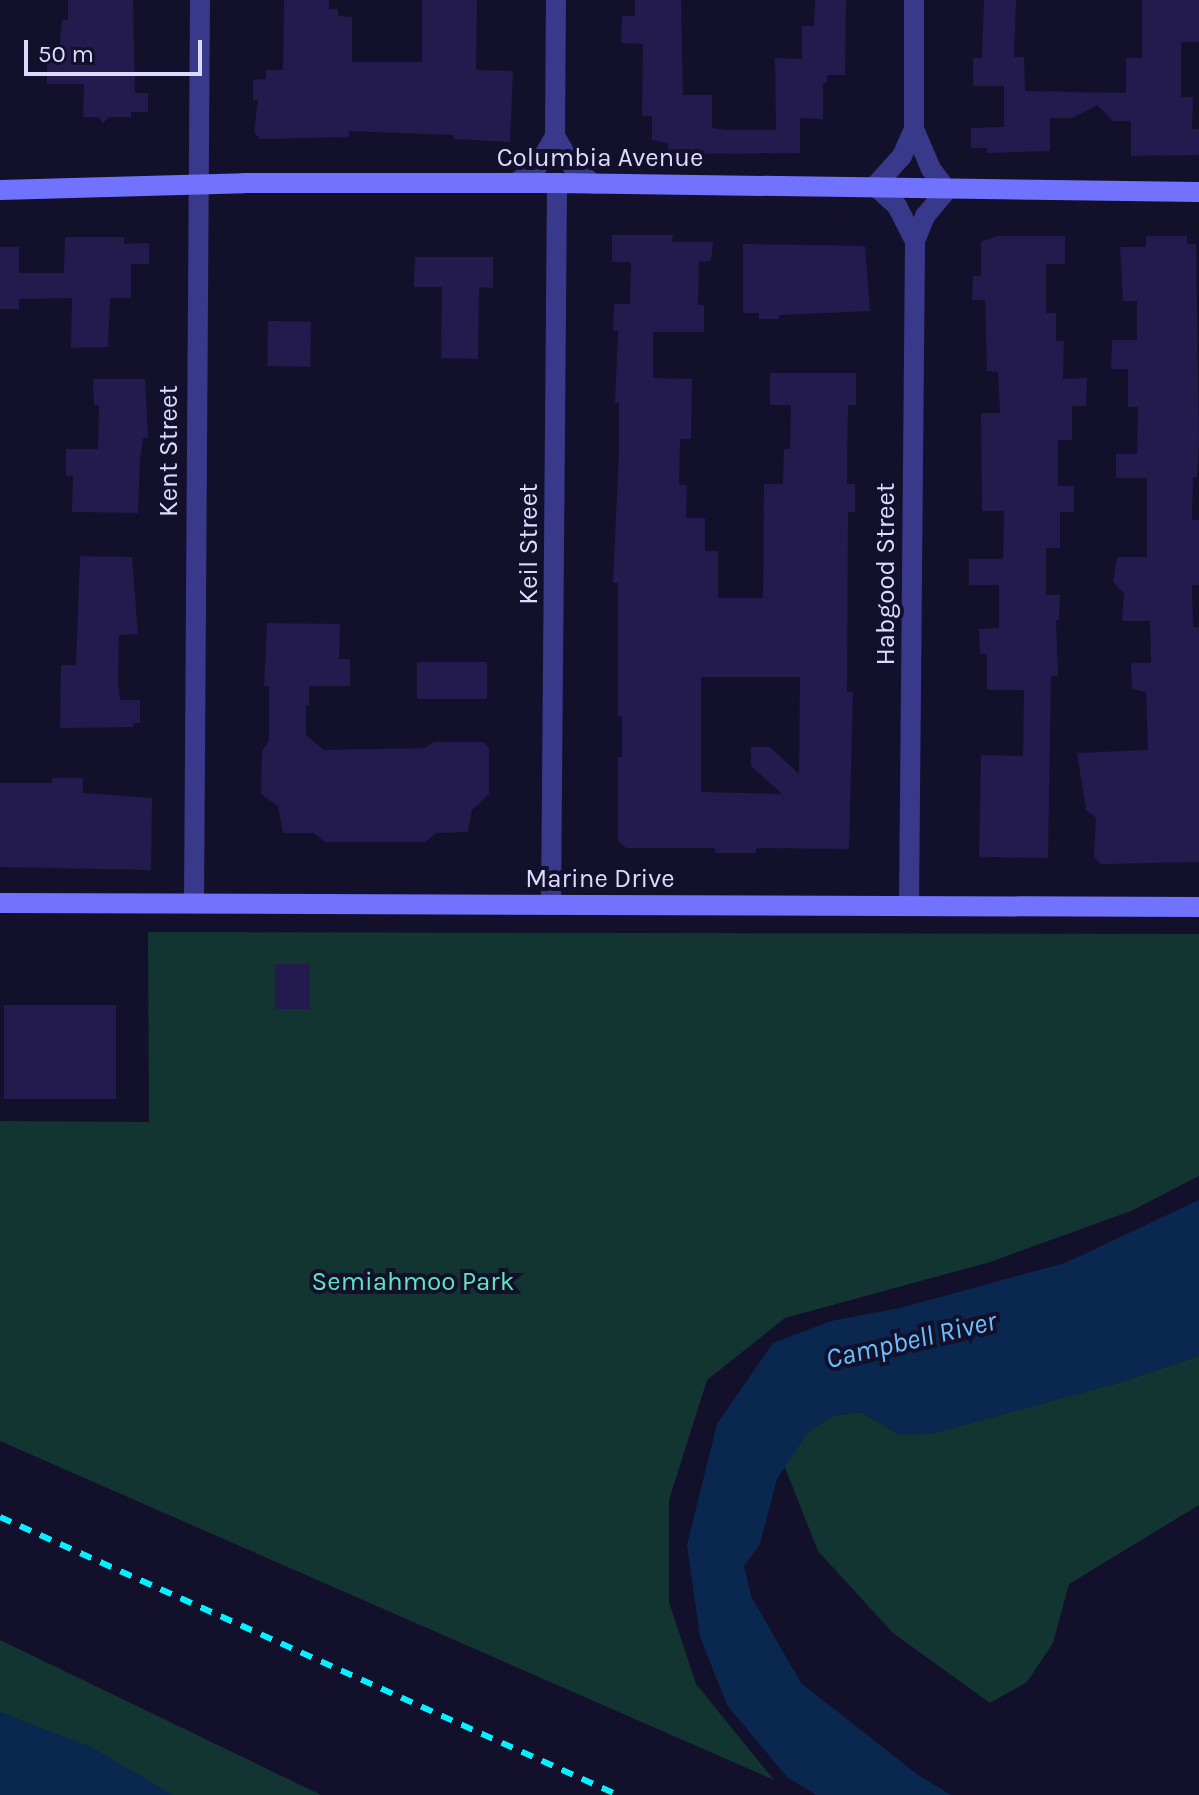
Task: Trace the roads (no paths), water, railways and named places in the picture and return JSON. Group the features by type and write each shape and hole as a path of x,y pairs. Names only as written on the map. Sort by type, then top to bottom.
{"street":[{"name":"Kent Street","path":"194,903 200,0"},
{"path":"515,183 536,169 555,136 556,0"},
{"path":"914,0 914,129 931,169 947,190"},
{"path":"875,186 902,156 914,129"},
{"path":"555,136 574,169 594,184"},
{"name":"Columbia Avenue","path":"0,190 199,184 557,183 1199,192"},
{"name":"Keil Street","path":"551,905 557,183"},
{"name":"Habgood Street","path":"875,186 897,206 915,241"},
{"name":"Habgood Street","path":"909,906 915,241 925,216 947,190"},
{"name":"Marine Drive","path":"0,903 1199,907"}],"water":[{"name":"Campbell River","path":"1199,1200 1199,1356 1115,1384 932,1434 900,1435 861,1412 833,1416 808,1432 777,1479 760,1544 744,1566 751,1596 801,1683 918,1775 951,1795 816,1795 787,1777 727,1705 700,1637 687,1545 717,1424 773,1343 831,1321 900,1308 1065,1263"},
{"path":"0,1712 91,1747 173,1795 0,1795"}],"railway":[{"path":"0,1517 618,1795"}],"park label":[{"name":"Semiahmoo Park","path":"413,1282"}]}
